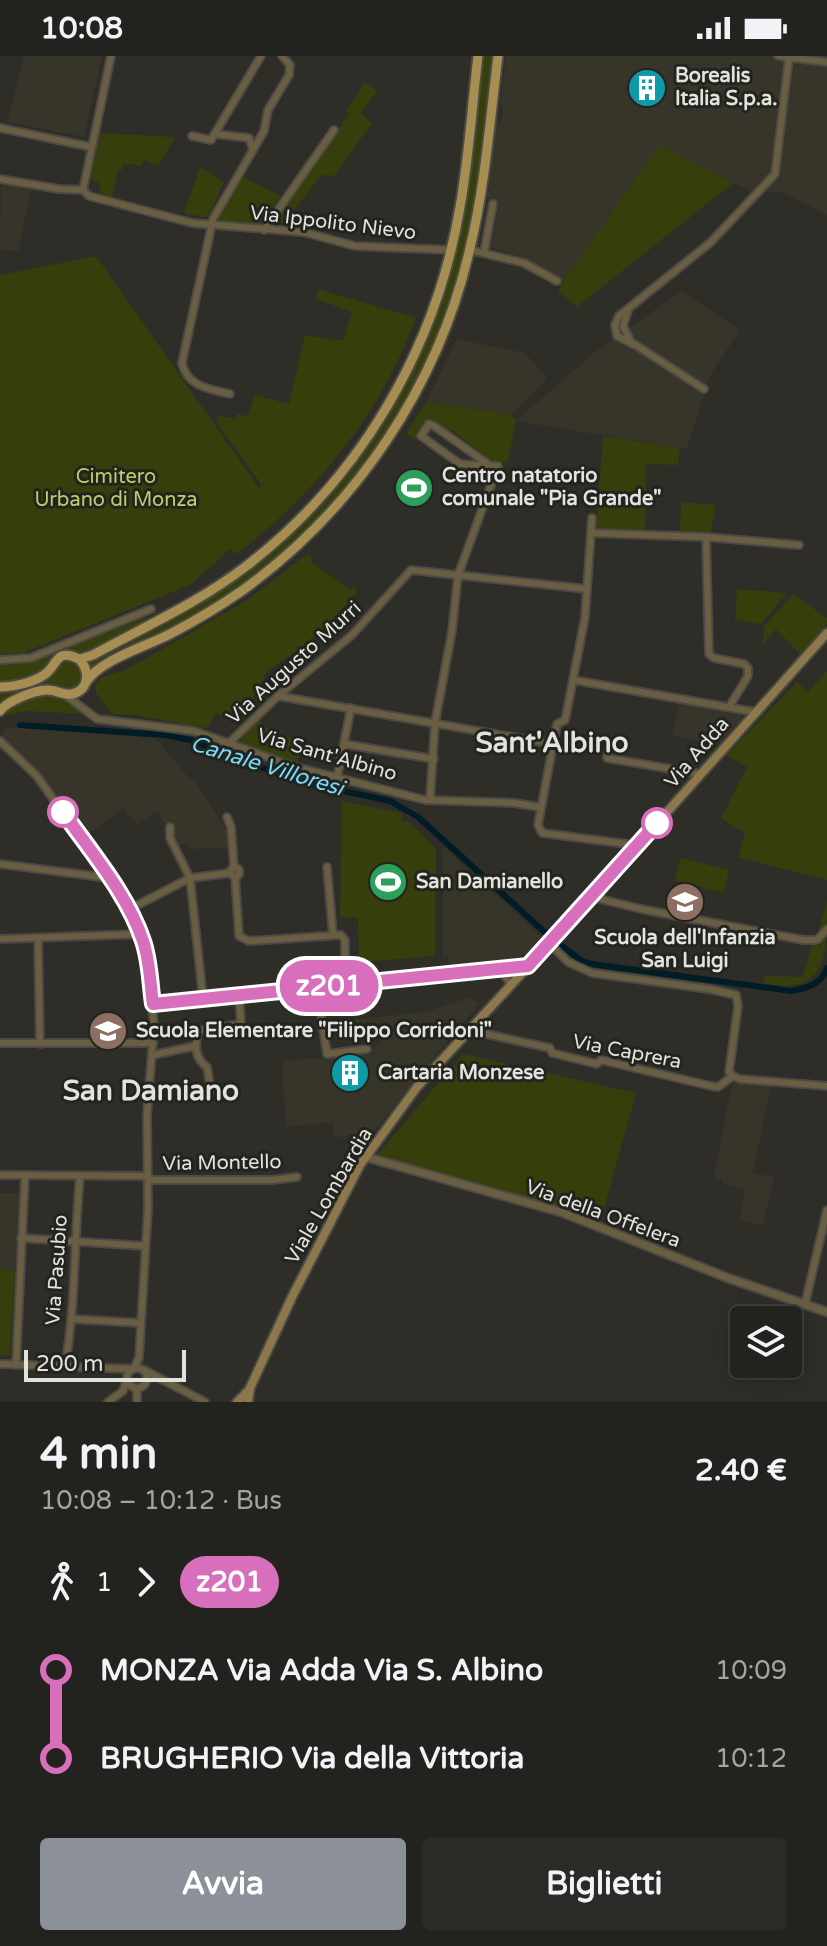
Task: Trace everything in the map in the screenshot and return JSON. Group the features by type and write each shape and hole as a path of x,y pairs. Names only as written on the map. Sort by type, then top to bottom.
{"main road":[{"path":"0,687 43,676 60,657 70,655 80,659 94,655 201,597 254,560 313,506 364,444 428,327 451,250 461,204 478,56"},
{"path":"0,711 6,704 43,690 63,694 77,692 102,665 184,627 243,590 321,523 384,445 418,389 457,298 478,210 498,56"},
{"name":"Via Adda","path":"528,966 827,633"},
{"path":"80,659 87,671 86,682"},
{"name":"Viale Lombardia","path":"248,1402 250,1388 308,1264 366,1157 417,1087 528,966"},
{"name":"Viale Lombardia","path":"237,1402 250,1388"}],"street":[{"path":"83,190 111,56"},
{"path":"192,136 211,140 261,56"},
{"path":"230,394 193,383 182,368 214,214 264,131 268,110 289,75 290,65 282,56"},
{"path":"778,56 827,62"},
{"path":"704,389 621,339 615,326 620,315 711,242 775,174 789,57"},
{"path":"0,128 91,147"},
{"path":"264,230 334,130"},
{"path":"215,134 249,138 253,149"},
{"name":"Via Ippolito Nievo","path":"0,179 83,190 89,196 212,225 303,232 355,246 451,250"},
{"path":"484,253 493,204"},
{"path":"470,250 524,263 557,281"},
{"path":"430,799 435,723 452,631 458,575 498,466 460,464 421,436 429,424 434,426 488,464"},
{"path":"592,518 579,648 565,720 557,724 538,825 542,833 627,844 634,848"},
{"path":"591,533 706,537 799,545"},
{"path":"706,537 709,653 713,658 744,664 749,670 729,707"},
{"name":"Via Augusto Murri","path":"229,743 278,696 346,642 411,570 458,575"},
{"path":"458,575 587,589"},
{"path":"0,660 31,658 151,609"},
{"path":"573,680 755,712"},
{"path":"86,682 83,699 86,710"},
{"name":"Via Sant'Albino","path":"63,694 97,719 177,727 337,778 430,799 539,807"},
{"path":"278,696 553,744"},
{"path":"337,778 351,708"},
{"path":"0,741 34,773 109,878 141,934 147,955 153,1004 153,1055 146,1140 148,1178 139,1358 148,1377 146,1383"},
{"path":"610,743 607,758 700,774"},
{"path":"344,744 434,759"},
{"path":"227,817 231,827 237,931 243,939 333,935 344,939 352,975"},
{"path":"170,827 170,838 190,878 203,998"},
{"path":"0,864 109,878"},
{"path":"327,867 333,935"},
{"path":"128,910 190,878 233,872"},
{"path":"592,897 803,940 817,940 827,929"},
{"path":"0,939 141,934"},
{"path":"38,938 40,1044"},
{"path":"553,939 568,962 592,973 736,995 738,1006 729,1072 733,1076"},
{"path":"352,975 370,981 528,966"},
{"path":"500,968 509,982 509,988"},
{"path":"153,1004 317,988 336,985 352,975"},
{"path":"317,988 327,1054 367,1049"},
{"path":"149,1094 211,1091 207,1067 200,1062 195,1046 198,1031 241,1024 239,995"},
{"name":"Via Caprera","path":"468,1030 550,1048 552,1053 597,1064 601,1060 711,1086 718,1087 733,1076 827,1086"},
{"path":"0,1043 153,1043"},
{"path":"153,1055 195,1046"},
{"name":"Via della Offelera","path":"366,1157 561,1212 728,1278 827,1312"},
{"name":"Via Montello","path":"0,1175 272,1180 297,1177"},
{"path":"16,1365 25,1176"},
{"name":"Via Pasubio","path":"65,1366 72,1319 80,1176"},
{"path":"805,1304 827,1210"},
{"path":"21,1238 145,1246"},
{"path":"72,1319 141,1323"},
{"path":"123,1391 139,1358"},
{"path":"0,1364 144,1370 205,1402"},
{"path":"110,1369 135,1388 137,1402"},
{"path":"108,1402 123,1391 146,1383 164,1382"}],"shaded area":[{"path":"24,56 102,56 84,137 7,122"},
{"path":"506,56 827,56 827,215 782,192 750,191 660,146 563,281 526,259 491,248 499,203 487,200 497,121 501,122"},
{"path":"1,184 31,190 18,252 0,249"},
{"path":"682,291 740,330 709,377 687,449 516,421 595,352"},
{"path":"457,339 525,353 547,378 512,415 426,402"},
{"path":"679,703 740,715 741,719 719,744 672,736"},
{"path":"6,727 155,738 194,780 229,834 231,848 190,849 186,844 177,845 172,828 166,828 158,811 137,824 123,809 83,838 45,783 0,736"},
{"path":"443,846 543,938 530,953 448,967 448,958 443,958"},
{"path":"470,997 479,1004 374,1131 333,1138 333,1122 286,1127 282,1061 369,1054 391,1028 352,1031 352,1020 430,1011"},
{"name":"Scuola Elementare \"Filippo Corridoni\"","path":"89,1021 128,1022 127,1040 89,1039"},
{"path":"732,1083 771,1086 753,1172 774,1178 763,1225 739,1220 745,1190 723,1184 723,1180 714,1177"},
{"path":"0,1193 20,1193 15,1270 0,1269"}],"green space":[{"path":"483,56 494,56 466,250 452,300 425,366 403,408 349,484 284,551 248,581 195,617 91,669 87,661 166,620 294,529 391,408 436,314 456,250 467,191"},
{"path":"365,82 377,91 361,113 372,123 334,176 321,175 284,223 274,222 349,114 346,112"},
{"path":"100,133 175,137 159,165 144,160 141,166 124,163 122,170 118,170 112,197 99,193 101,184 91,180"},
{"path":"660,145 733,183 577,307 558,291 563,281"},
{"path":"200,167 224,182 209,215 204,217 184,213"},
{"path":"240,175 281,196 258,225 221,221 219,217"},
{"name":"Cimitero Urbano di Monza","path":"96,256 259,488 261,484 216,422 219,415 234,419 237,414 248,416 254,395 289,404 305,335 343,341 352,312 316,299 318,289 416,318 384,388 343,449 294,504 237,554 230,549 192,584 23,653 0,654 0,275"},
{"path":"426,402 512,415 516,421 507,463 479,456 481,452 450,429 447,432 427,422 415,440 406,433"},
{"path":"603,436 680,448 678,465 646,464 645,532 596,530"},
{"path":"681,502 716,505 710,533 680,532"},
{"path":"307,554 313,558 311,562 350,589 353,586 358,591 302,647 267,671 241,723 215,713 208,728 112,714 96,693 95,685 102,677 126,670 247,600"},
{"path":"737,589 787,593 761,624 735,620"},
{"path":"793,594 827,618 827,624 800,654 776,629 763,645 764,627"},
{"path":"144,618 146,622 90,652 57,654 37,674 12,682 0,681 0,664 32,662"},
{"path":"71,660 83,670 82,680 75,689 39,687 0,703 0,690 6,691 61,662"},
{"path":"827,671 827,880 738,857 745,833 721,818 747,767 726,755 797,682 808,692"},
{"path":"46,694 74,702 83,714 28,711 7,715 3,712 23,701"},
{"path":"259,720 264,726 303,743 297,764 238,742"},
{"name":"San Damianello","path":"342,801 402,813 402,821 409,822 436,848 435,956 359,962 358,918 340,917"},
{"path":"680,858 729,870 724,893 675,881"},
{"path":"827,901 826,940 819,969 800,984 784,986 763,983 766,976 803,977 812,944 819,946 822,943 817,935"},
{"path":"463,1054 636,1093 601,1219 381,1160 378,1154"},
{"path":"0,1269 15,1270 10,1356 0,1355"}],"waterway":[{"name":"Canale Villoresi","path":"20,725 165,735 190,740 297,781 390,801 418,817 550,937 582,961 791,991 817,982 827,968"}],"bus line":[{"name":"z201","path":"63,812 109,878 139,929 146,950 153,1004 528,966 657,823"}],"place":[{"name":"Borealis Italia S.p.a.","path":"647,88"},
{"name":"Centro natatorio comunale \"Pia Grande\"","path":"414,488"},
{"name":"San Damianello","path":"388,882"},
{"name":"Scuola dell'Infanzia San Luigi","path":"685,902"},
{"name":"Scuola Elementare \"Filippo Corridoni\"","path":"108,1031"},
{"name":"Cartaria Monzese","path":"350,1073"}],"district":[{"name":"Sant'Albino","path":"552,743"},
{"name":"San Damiano","path":"151,1091"}]}
